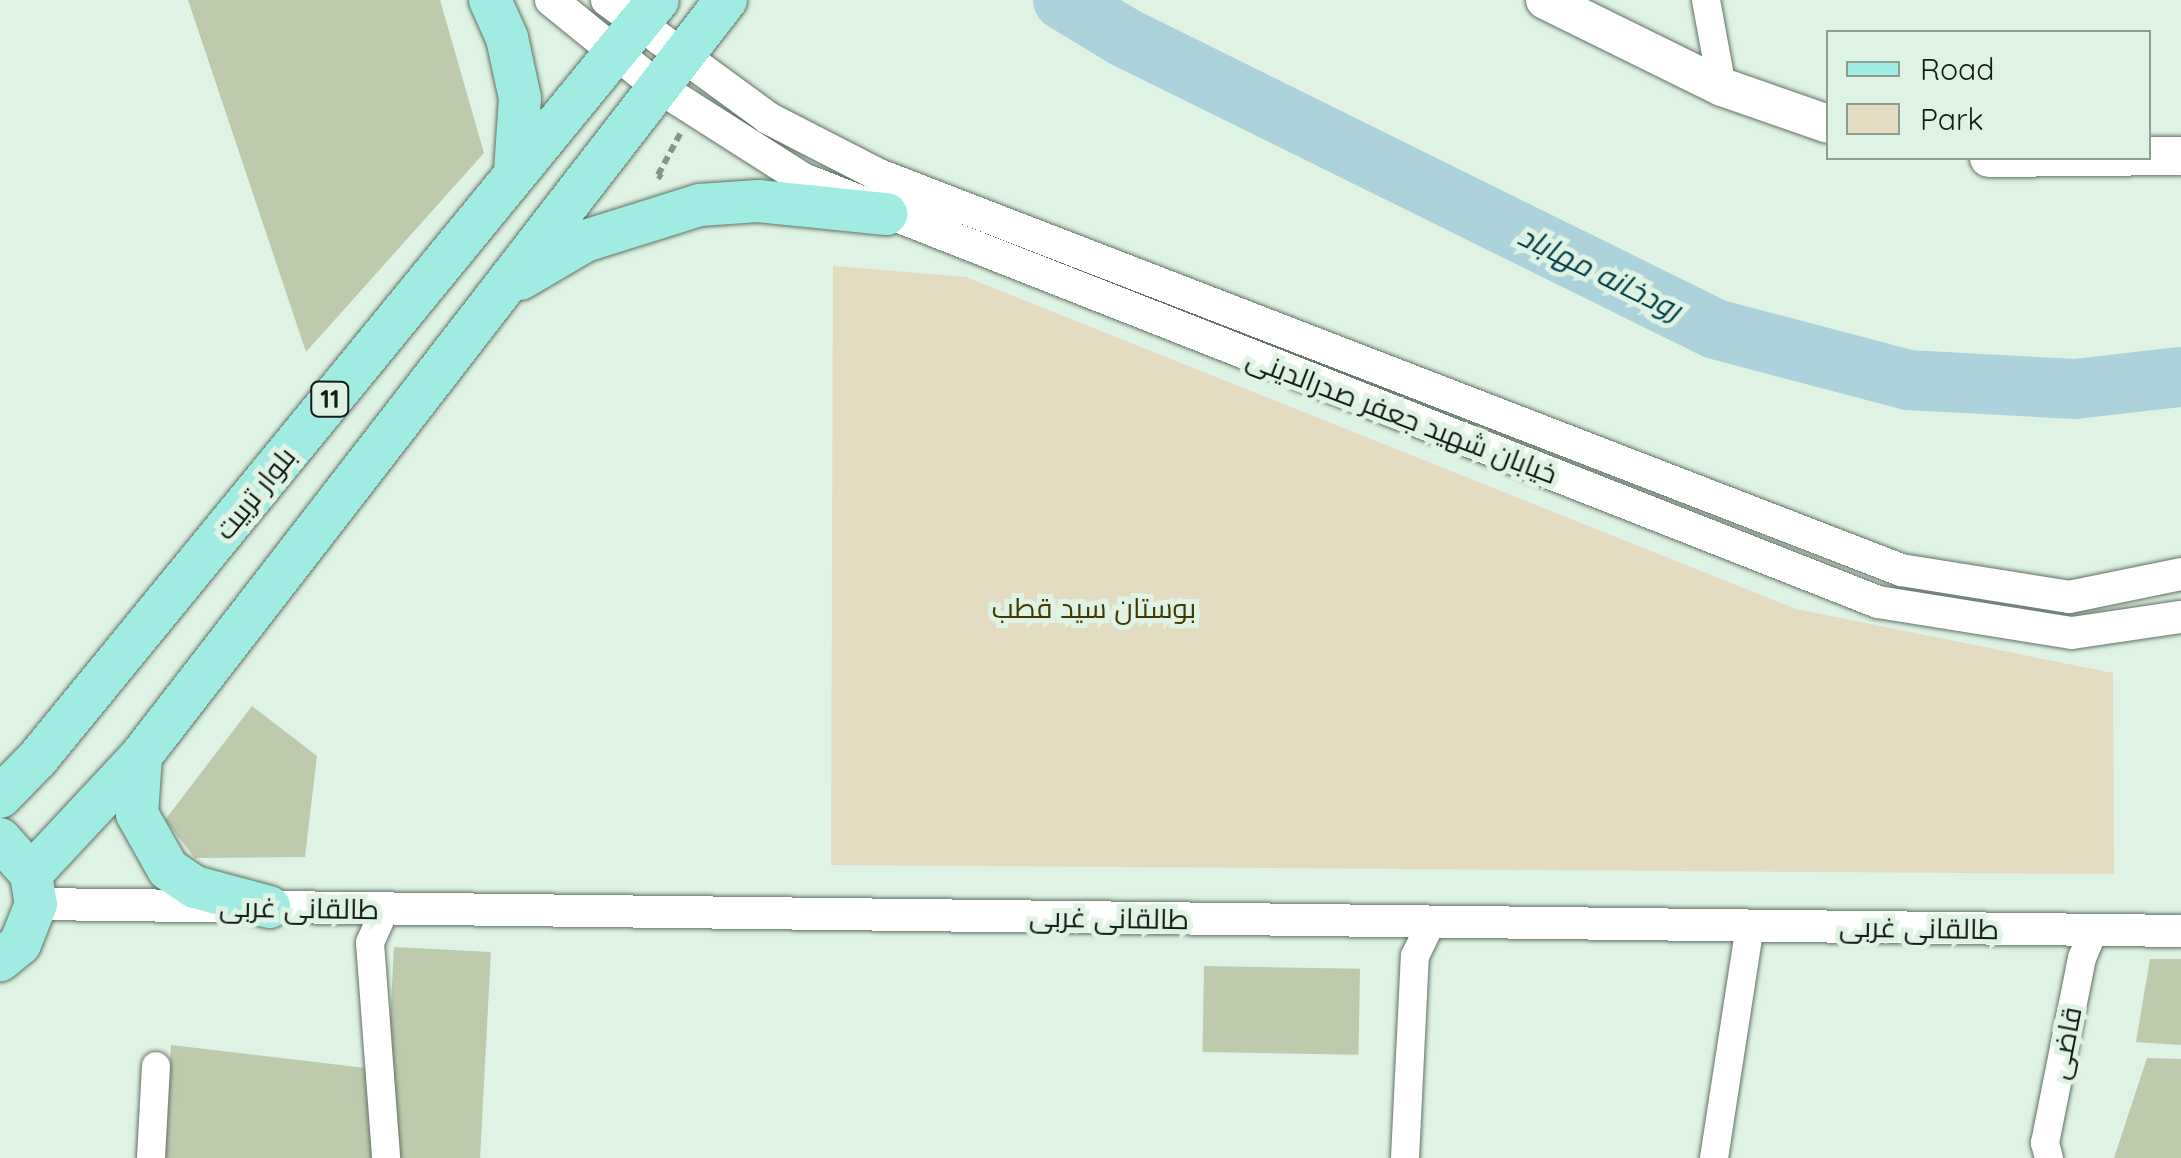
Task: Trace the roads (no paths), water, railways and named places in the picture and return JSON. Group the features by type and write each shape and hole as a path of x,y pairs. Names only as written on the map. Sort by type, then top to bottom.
{"main road":[{"path":"490,0 508,38 520,98 515,172"},
{"path":"1545,0 1594,12 1722,87 1826,123"},
{"name":"11","path":"0,960 20,944 34,889 717,12"},
{"name":"بلوار تربیت","path":"0,797 38,758 515,172 630,18"},
{"path":"2151,156 2181,156"},
{"path":"498,293 585,242 700,206 758,201 886,214"},
{"path":"141,756 138,814 168,869 195,887 270,907"},
{"path":"0,840 34,889"}],"street":[{"path":"550,0 630,18 669,73"},
{"path":"1706,0 1722,87"},
{"name":"خیابان شهید جعفر صدرالدینی","path":"669,73 693,110 803,179 1878,602 2072,633 2181,617"},
{"name":"خیابان شهید جعفر صدرالدینی","path":"669,73 879,174 1900,570 2069,597 2181,574"},
{"name":"طالقانی غربی","path":"34,889 270,907 2181,931"},
{"path":"385,909 370,942 386,1158"},
{"path":"1405,1158 1416,956 1432,922"},
{"path":"1714,1158 1750,925"},
{"name":"قاضی","path":"2049,1158 2044,1143 2082,958 2094,930"},
{"path":"151,1158 156,1066"}],"waterway":[{"name":"رودخانه مهاباد","path":"1063,0 1124,37 1715,329 1908,380 2075,389 2181,377"}],"park label":[{"name":"بوستان سید قطب","path":"1094,608"}]}
